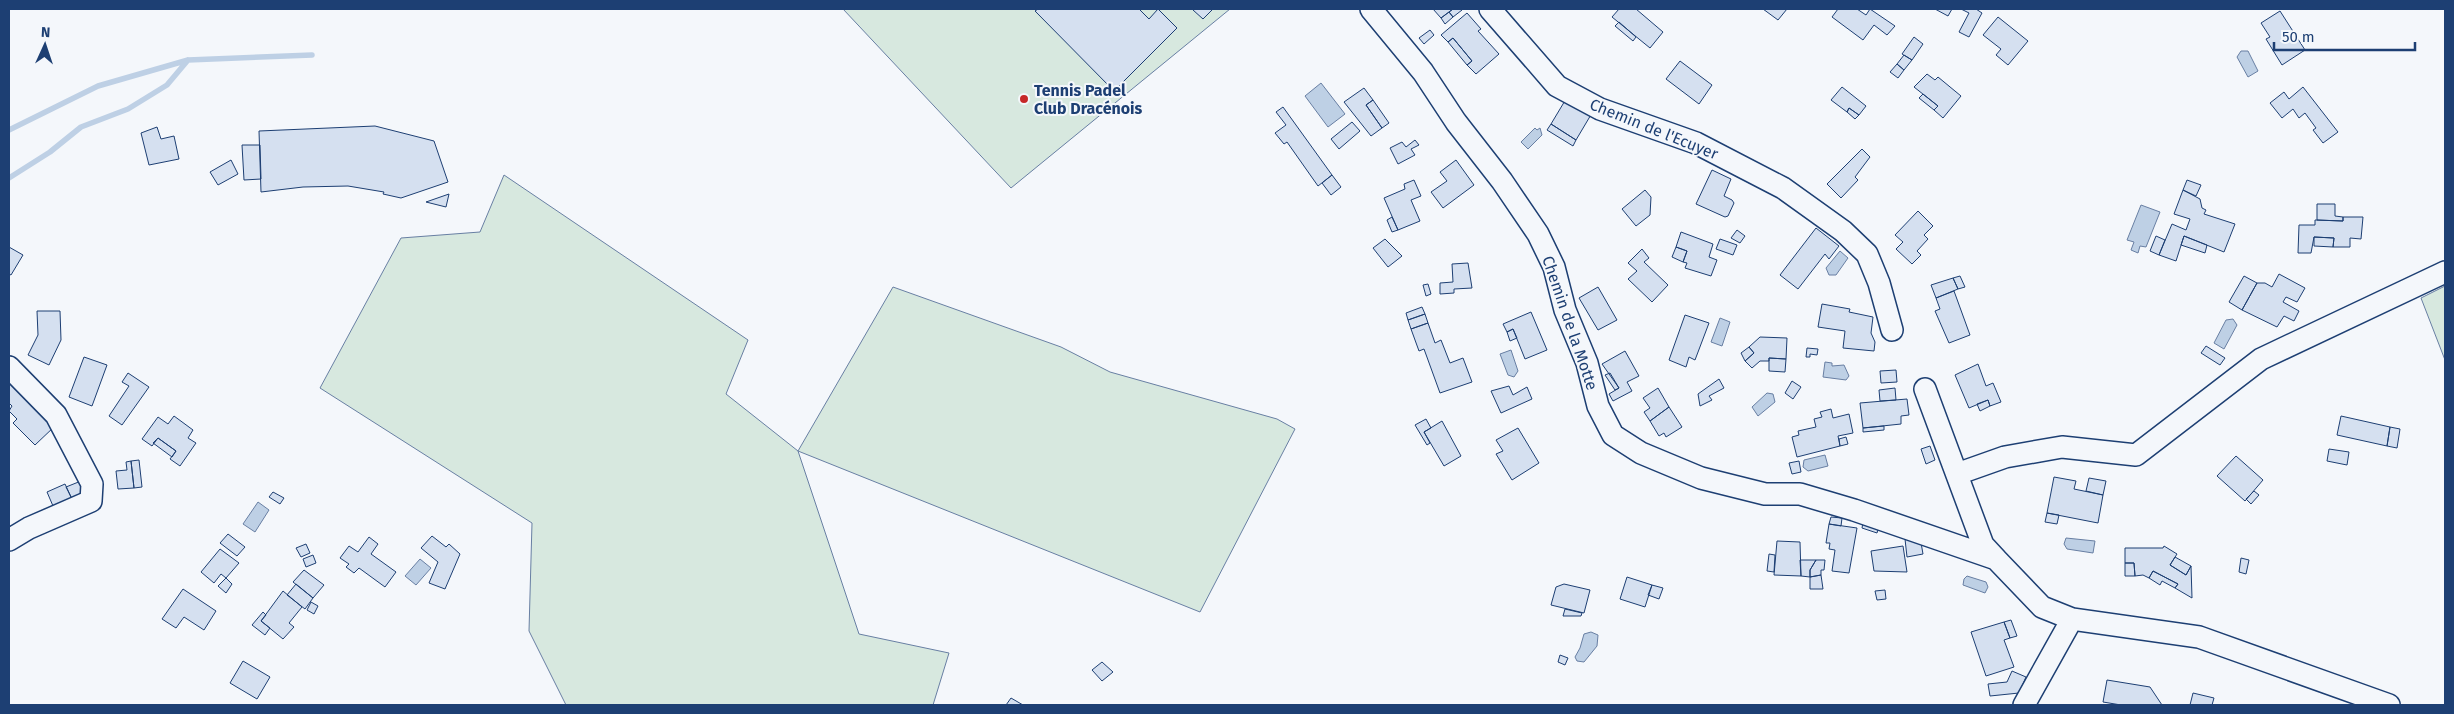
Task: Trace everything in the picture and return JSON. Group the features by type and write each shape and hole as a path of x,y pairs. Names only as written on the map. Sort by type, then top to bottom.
{"street":[{"name":"Chemin de la Motte","path":"1371,9 1423,72 1456,122 1502,182 1538,234 1554,267 1565,310 1587,363 1598,406 1613,435 1641,453 1723,485 1765,494 1800,494 1854,510 1996,559"},
{"name":"Chemin de l'Ecuyer","path":"1490,9 1556,86 1600,109 1696,143 1783,188 1844,231 1867,254 1879,283 1892,330"},
{"path":"1954,464 2062,447 2136,455 2261,359 2445,272"},
{"path":"9,367 56,415 92,484 91,501 29,528 9,540"},
{"path":"1925,389 1983,545 2042,607 2072,619 2199,637 2390,705"},
{"path":"2024,705 2072,619"}],"shaded area":[{"name":"Tennis Padel Club Dracénois","path":"843,9 1230,9 1011,188"},
{"path":"504,175 748,340 726,394 798,451 859,634 949,653 933,705 566,705 529,631 532,523 320,388 401,238 480,232"},
{"path":"2445,286 2445,360 2421,298"},
{"path":"893,287 1061,347 1110,372 1277,419 1295,429 1200,612 798,451"}],"water":[{"path":"2241,51 2248,51 2258,71 2248,77 2237,57"},
{"path":"1321,83 1345,114 1328,127 1305,96"},
{"path":"1535,128 1537,130 1540,128 1542,135 1528,149 1521,142"},
{"path":"2141,205 2160,212 2146,247 2140,246 2138,253 2131,250 2134,242 2127,240"},
{"path":"1840,251 1848,258 1836,275 1829,275 1826,268"},
{"path":"1720,318 1730,322 1722,346 1711,342"},
{"path":"2233,319 2237,325 2224,349 2214,343 2226,320"},
{"path":"1511,350 1518,371 1514,377 1508,375 1500,354"},
{"path":"1825,362 1832,363 1832,366 1844,365 1849,376 1846,380 1823,377"},
{"path":"1767,393 1773,394 1775,402 1758,416 1752,407"},
{"path":"1825,455 1828,466 1808,471 1803,467 1804,460"},
{"path":"258,502 269,510 255,532 243,524"},
{"path":"2066,538 2095,541 2093,553 2067,549 2064,544"},
{"path":"420,559 431,568 416,585 405,576"},
{"path":"1967,576 1986,582 1988,587 1985,593 1963,585 1964,579"},
{"path":"1591,632 1598,635 1597,646 1584,662 1577,661 1575,657 1584,634"}],"building":[{"path":"1038,9 1139,9 1149,19 1158,9 1177,28 1114,91 1035,11"},
{"path":"1194,9 1213,9 1203,19"},
{"path":"1433,9 1453,9 1441,18"},
{"path":"1453,9 1462,10 1453,17 1449,12"},
{"path":"1619,9 1636,9 1663,32 1650,48 1612,17"},
{"path":"1763,9 1787,9 1778,20"},
{"path":"1838,9 1857,9 1866,15 1870,9 1895,26 1887,35 1874,25 1863,40 1832,17"},
{"path":"1935,9 1952,9 1948,16"},
{"path":"1961,9 1976,9 1982,13 1969,37 1959,32 1969,13"},
{"path":"2280,11 2305,50 2282,65 2266,39 2270,37 2261,23"},
{"path":"1449,12 1453,17 1445,24 1441,18"},
{"path":"1467,13 1481,29 1478,31 1499,54 1476,74 1467,65 1472,61 1453,38 1448,42 1441,35"},
{"path":"1998,17 2028,41 2008,65 1996,55 2001,49 1983,35"},
{"path":"1619,22 1636,37 1633,41 1615,26"},
{"path":"1430,30 1434,35 1424,44 1419,38"},
{"path":"1914,37 1923,44 1912,60 1902,54"},
{"path":"1453,38 1472,61 1467,65 1448,42"},
{"path":"1904,55 1912,60 1904,70 1897,64"},
{"path":"1680,61 1712,85 1699,104 1666,79"},
{"path":"1897,64 1904,70 1898,78 1890,72"},
{"path":"1927,74 1935,80 1938,77 1961,96 1943,118 1934,110 1938,106 1914,87"},
{"path":"1842,87 1866,106 1859,115 1849,108 1847,112 1831,100"},
{"path":"2303,87 2338,132 2323,143 2313,130 2316,128 2305,113 2299,118 2293,109 2282,118 2270,103 2284,92 2289,99"},
{"path":"1364,88 1373,100 1366,105 1382,128 1371,136 1344,102"},
{"path":"1923,94 1938,106 1934,110 1919,98"},
{"path":"1566,99 1592,113 1576,140 1551,124"},
{"path":"1373,100 1389,123 1382,128 1366,105"},
{"path":"1283,107 1332,175 1318,186 1287,142 1284,144 1275,133 1286,125 1276,112"},
{"path":"1849,108 1859,115 1855,119 1847,112"},
{"path":"1352,122 1360,131 1339,149 1331,139"},
{"path":"1551,124 1576,140 1573,146 1547,130"},
{"path":"375,126 434,141 448,182 401,198 383,194 384,192 348,186 303,187 261,192 259,131"},
{"path":"157,127 161,139 174,136 179,159 149,165 141,133"},
{"path":"1415,140 1419,145 1411,149 1415,155 1398,164 1390,148 1402,142 1406,147"},
{"path":"242,145 260,145 261,179 244,180"},
{"path":"1862,149 1870,157 1855,177 1858,180 1841,198 1827,184"},
{"path":"231,160 238,174 218,185 210,172"},
{"path":"1456,160 1474,185 1443,208 1431,192 1447,181 1440,172"},
{"path":"1712,170 1731,179 1724,196 1734,203 1728,216 1725,217 1696,204"},
{"path":"1332,175 1341,187 1331,195 1322,183"},
{"path":"1414,180 1421,196 1411,200 1420,221 1398,230 1384,198 1405,189 1404,184"},
{"path":"2187,180 2201,185 2196,196 2183,190"},
{"path":"1645,190 1651,197 1650,215 1636,226 1622,209"},
{"path":"2183,190 2200,199 2202,208 2206,210 2204,214 2235,224 2224,252 2184,236 2176,261 2159,255 2172,224 2186,230 2190,219 2174,214"},
{"path":"449,194 446,207 426,202"},
{"path":"2317,204 2335,204 2335,216 2343,217 2343,221 2317,220"},
{"path":"1918,211 1933,226 1924,235 1928,239 1917,251 1921,255 1912,264 1896,249 1903,242 1895,235"},
{"path":"1392,217 1398,230 1392,232 1387,220"},
{"path":"2343,217 2363,217 2361,239 2350,238 2350,247 2333,247 2334,238 2314,237 2311,253 2298,253 2299,225 2315,225 2315,220 2343,221"},
{"path":"1816,228 1839,246 1829,259 1825,254 1798,289 1780,275"},
{"path":"1737,230 1745,236 1740,243 1731,238"},
{"path":"1681,232 1713,244 1709,257 1717,260 1711,276 1685,268 1687,263 1683,262 1687,251 1676,247"},
{"path":"2156,236 2165,240 2159,255 2150,251"},
{"path":"2184,236 2207,245 2205,253 2181,245"},
{"path":"2314,237 2334,238 2333,247 2314,246"},
{"path":"1385,239 1402,256 1388,267 1373,248"},
{"path":"1720,239 1737,245 1733,255 1716,249"},
{"path":"9,247 23,255 11,275 9,274"},
{"path":"1676,247 1687,251 1683,262 1672,257"},
{"path":"1642,249 1649,258 1644,262 1668,285 1652,302 1628,279 1637,271 1628,263"},
{"path":"1468,263 1472,288 1454,289 1454,293 1440,294 1440,283 1453,282 1452,264"},
{"path":"2279,274 2305,288 2297,302 2286,297 2283,302 2299,311 2294,321 2284,316 2277,327 2242,310 2257,283 2265,283 2272,287"},
{"path":"1960,276 1965,287 1958,289 1953,278"},
{"path":"2244,276 2257,283 2242,310 2229,302"},
{"path":"1953,278 1958,289 1936,298 1931,285"},
{"path":"1428,284 1431,294 1426,296 1423,285"},
{"path":"1598,287 1617,320 1598,330 1579,298"},
{"path":"1954,291 1970,335 1949,343 1935,311 1940,309 1936,298"},
{"path":"1822,304 1850,309 1849,312 1873,317 1871,333 1875,342 1874,351 1843,348 1845,331 1818,327"},
{"path":"1422,307 1425,314 1408,320 1406,313"},
{"path":"37,311 60,311 61,340 49,365 28,355 38,335"},
{"path":"1531,312 1547,350 1525,359 1513,329 1507,332 1503,324"},
{"path":"1425,314 1428,323 1411,329 1408,320"},
{"path":"1685,315 1709,323 1695,360 1689,357 1686,367 1669,360"},
{"path":"1428,323 1435,343 1441,340 1450,363 1463,358 1472,382 1440,393 1424,349 1419,351 1411,329"},
{"path":"1513,329 1517,338 1510,341 1507,332"},
{"path":"1760,337 1787,338 1786,359 1769,358 1769,361 1760,361 1752,368 1745,361 1754,353 1749,347"},
{"path":"2206,346 2225,358 2220,365 2201,353"},
{"path":"1749,347 1754,353 1745,361 1741,353"},
{"path":"1807,348 1818,349 1817,355 1810,354 1810,357 1806,357"},
{"path":"1625,351 1639,376 1627,382 1632,391 1613,401 1609,394 1619,388 1602,364"},
{"path":"84,357 107,365 92,406 69,397"},
{"path":"1769,358 1786,359 1785,372 1769,371"},
{"path":"1978,364 1986,386 1993,383 2001,402 1990,406 1988,400 1969,408 1955,375"},
{"path":"1896,370 1897,382 1881,383 1880,371"},
{"path":"128,373 149,387 122,425 109,416 129,386 122,382"},
{"path":"1610,373 1619,388 1615,390 1605,375"},
{"path":"1719,379 1724,388 1709,396 1712,400 1700,406 1698,394"},
{"path":"1792,381 1801,387 1793,399 1785,393"},
{"path":"11,382 55,426 35,445 13,423 17,419 9,411 12,406 9,403 9,383"},
{"path":"1509,386 1513,395 1527,387 1532,399 1501,413 1491,391"},
{"path":"1658,388 1669,407 1650,421 1644,412 1650,408 1643,398"},
{"path":"1895,388 1896,400 1880,401 1879,390"},
{"path":"1907,399 1909,415 1901,416 1901,424 1863,428 1860,403"},
{"path":"1988,400 1990,406 1980,411 1977,404"},
{"path":"1669,407 1682,427 1666,437 1664,433 1659,436 1650,421"},
{"path":"1831,409 1833,418 1849,414 1853,433 1838,436 1840,446 1797,457 1792,437 1799,435 1798,431 1816,427 1814,419 1822,417 1820,412"},
{"path":"174,416 193,430 188,438 196,443 180,466 170,459 176,451 158,438 152,446 142,439 158,417 168,424"},
{"path":"2341,416 2390,427 2387,446 2337,435"},
{"path":"1426,419 1431,428 1424,432 1430,443 1427,445 1415,425"},
{"path":"1442,421 1461,456 1444,466 1424,432"},
{"path":"1884,426 1884,430 1863,432 1863,428"},
{"path":"2390,427 2400,429 2397,448 2387,446"},
{"path":"1518,428 1539,463 1512,480 1496,454 1503,451 1496,440"},
{"path":"1846,437 1848,444 1840,446 1839,439"},
{"path":"158,438 176,451 172,457 153,443"},
{"path":"1930,446 1935,460 1926,464 1921,449"},
{"path":"2329,449 2349,452 2347,465 2327,461"},
{"path":"2236,456 2263,480 2245,501 2217,476"},
{"path":"139,460 142,487 134,488 131,461"},
{"path":"131,461 134,488 118,489 116,471 127,470 126,462"},
{"path":"1799,461 1801,472 1792,474 1789,463"},
{"path":"2054,477 2076,481 2074,489 2103,495 2098,523 2047,513"},
{"path":"2089,478 2106,481 2103,495 2086,491"},
{"path":"81,481 85,490 72,499 66,487"},
{"path":"65,484 72,499 53,506 47,492"},
{"path":"2254,491 2259,495 2251,504 2246,499"},
{"path":"273,492 284,498 280,504 269,497"},
{"path":"2047,513 2059,515 2057,524 2045,522"},
{"path":"1831,517 1842,518 1841,526 1829,524"},
{"path":"1864,517 1880,522 1877,533 1862,528"},
{"path":"1829,524 1857,528 1849,573 1832,571 1835,550 1829,549 1830,543 1826,543"},
{"path":"228,534 245,547 237,556 220,543"},
{"path":"432,536 446,547 449,544 460,554 445,589 429,583 438,562 421,548"},
{"path":"369,537 378,544 371,554 396,572 385,587 359,568 354,573 346,567 349,564 340,558 349,546 358,552"},
{"path":"1920,537 1923,554 1907,557 1905,539"},
{"path":"1777,541 1800,542 1801,576 1774,575"},
{"path":"306,544 310,553 301,557 296,548"},
{"path":"1903,546 1907,572 1874,571 1871,551"},
{"path":"2164,546 2177,554 2170,565 2186,575 2191,566 2192,598 2175,588 2178,584 2153,571 2149,578 2143,575 2135,576 2134,563 2125,563 2125,548 2163,548"},
{"path":"220,549 239,563 226,578 221,574 214,583 201,572"},
{"path":"1769,554 1775,555 1774,572 1767,571"},
{"path":"313,555 316,563 306,567 303,559"},
{"path":"2175,557 2191,566 2186,575 2170,565"},
{"path":"2241,558 2249,560 2246,574 2239,572"},
{"path":"1800,560 1816,560 1810,570 1810,577 1801,576"},
{"path":"1816,560 1825,560 1824,570 1821,570 1821,575 1810,577 1810,570"},
{"path":"2125,563 2134,563 2135,576 2125,576"},
{"path":"304,570 324,585 313,598 293,582"},
{"path":"2153,571 2178,584 2175,588 2162,581 2160,585 2149,578"},
{"path":"1821,575 1823,589 1810,589 1810,577"},
{"path":"1627,577 1652,585 1645,607 1620,599"},
{"path":"226,578 232,584 226,593 218,586"},
{"path":"296,584 313,598 305,609 287,595"},
{"path":"1564,584 1590,590 1584,613 1551,605 1556,587"},
{"path":"1652,585 1663,588 1659,599 1648,595"},
{"path":"183,589 216,611 204,630 184,617 176,628 162,619"},
{"path":"1885,590 1886,599 1877,600 1875,591"},
{"path":"283,591 302,607 289,623 294,627 283,639 261,621"},
{"path":"311,602 318,606 314,614 307,610"},
{"path":"1565,609 1582,613 1581,616 1563,616"},
{"path":"263,612 266,615 261,621 270,628 265,635 252,625"},
{"path":"2011,620 2017,636 2010,638 2004,622"},
{"path":"2004,622 2010,638 2004,640 2014,667 1986,676 1971,632"},
{"path":"1560,655 1568,658 1565,665 1558,662"},
{"path":"243,661 270,677 257,699 230,683"},
{"path":"1102,662 1113,672 1102,681 1092,670"},
{"path":"2012,671 2026,677 2019,693 1990,696 1988,684 2007,682"},
{"path":"2107,680 2150,687 2162,705 2121,705 2103,702"},
{"path":"2193,693 2214,698 2212,705 2190,705"},
{"path":"1011,698 1023,705 1006,705"}],"waterway":[{"path":"9,130 98,86 188,60 312,55"},
{"path":"9,178 50,152 81,127 128,109 167,85 188,60"}],"place":[{"name":"Tennis Padel Club Dracénois","path":"1024,99"}]}
